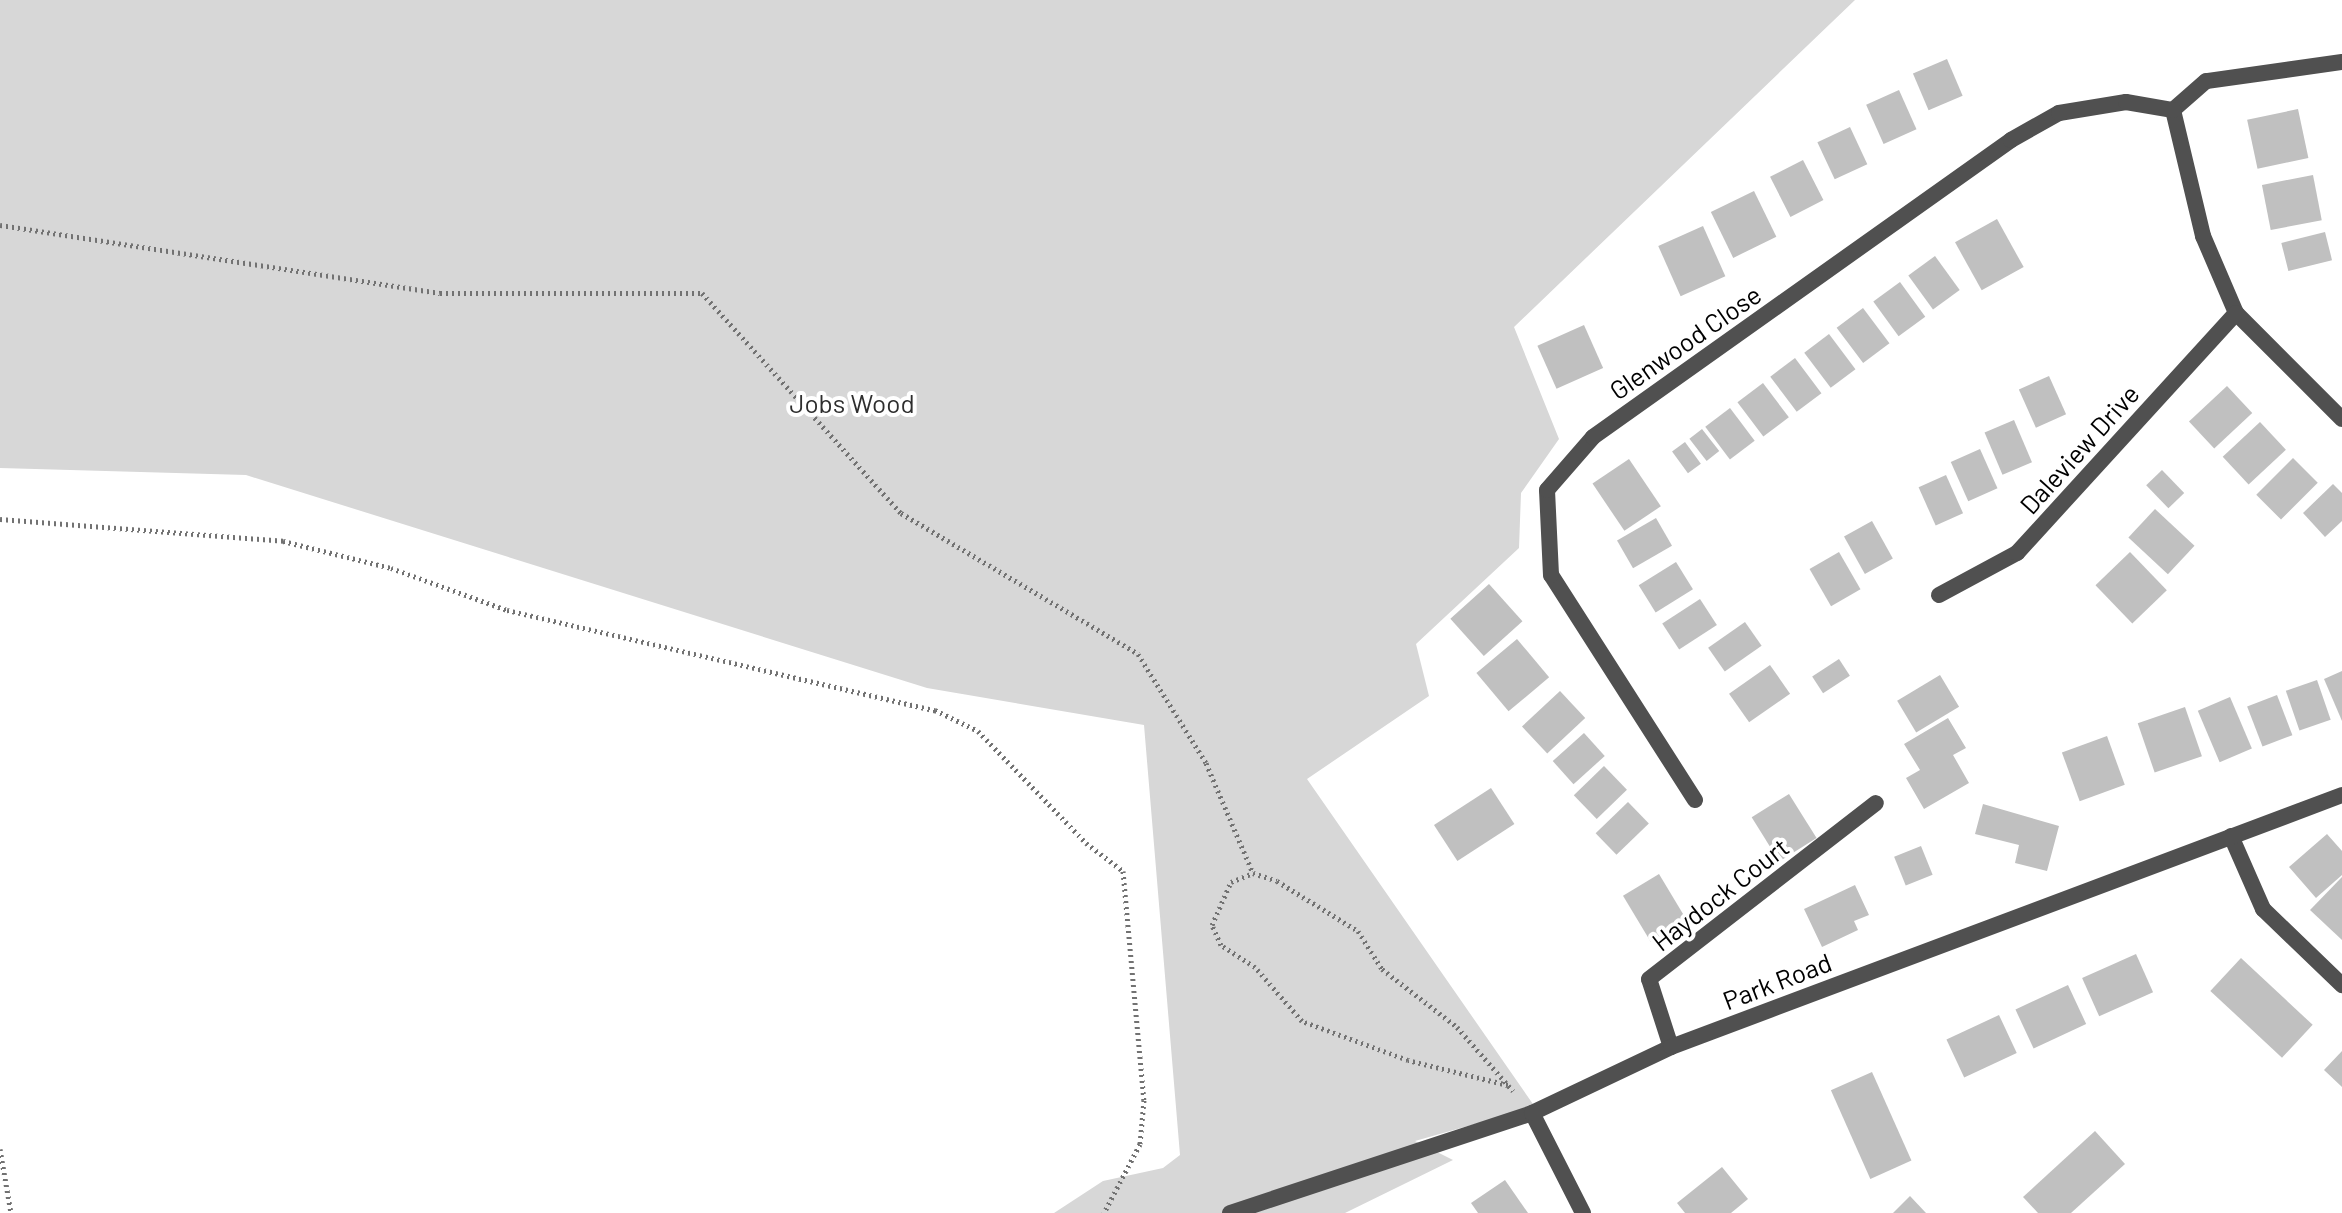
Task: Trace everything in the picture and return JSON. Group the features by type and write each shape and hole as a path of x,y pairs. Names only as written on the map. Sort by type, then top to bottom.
{"street":[{"path":"2342,62 2206,81 2173,110 2203,236 2236,313 2342,419"},
{"name":"Glenwood Close","path":"1695,800 1551,575 1547,490 1593,437 2011,140 2059,113 2126,102 2173,110"},
{"name":"Daleview Drive","path":"1939,595 2017,553 2236,313"},
{"name":"Park Road","path":"1230,1213 1532,1113 1671,1047 2342,795"},
{"name":"Haydock Court","path":"1671,1047 1649,979 1876,803"},
{"path":"2231,836 2263,909 2342,985"},
{"path":"1532,1113 1583,1213"}],"path":[{"path":"0,225 440,293 702,293 901,513 1138,654 1206,763 1253,873 1358,931 1382,969 1457,1027 1532,1113"},
{"path":"0,519 283,541 391,568 507,610 935,710 978,731 1086,843 1123,871 1144,1100 1140,1144 1104,1213"},
{"path":"1253,873 1231,882 1212,925 1221,945 1255,967 1302,1021 1408,1060 1508,1085"},
{"path":"0,1149 11,1213"}],"green space":[{"name":"Jobs Wood","path":"0,0 1855,0 1514,327 1559,439 1521,493 1519,548 1416,644 1429,696 1307,779 1535,1107 1415,1141 1453,1160 1345,1213 1054,1213 1103,1181 1163,1168 1180,1155 1144,725 927,688 246,475 0,468"}],"building":[{"path":"1947,59 1963,96 1929,110 1913,73"},
{"path":"1899,90 1916,129 1884,144 1866,105"},
{"path":"2298,109 2308,158 2258,169 2247,120"},
{"path":"1850,127 1867,164 1835,179 1817,142"},
{"path":"1803,160 1823,200 1790,217 1770,177"},
{"path":"2313,175 2322,220 2271,230 2262,185"},
{"path":"1754,191 1776,237 1733,258 1711,212"},
{"path":"1997,219 2024,267 1982,290 1955,242"},
{"path":"1703,226 1725,276 1681,296 1658,246"},
{"path":"2325,232 2332,260 2288,271 2281,243"},
{"path":"1935,256 1960,290 1933,309 1908,275"},
{"path":"1900,282 1925,317 1899,336 1873,301"},
{"path":"1863,308 1889,343 1863,363 1837,328"},
{"path":"1584,325 1603,368 1557,389 1537,346"},
{"path":"1829,334 1855,369 1831,388 1804,353"},
{"path":"1795,358 1821,393 1797,412 1770,377"},
{"path":"2049,376 2066,414 2036,428 2019,389"},
{"path":"1763,383 1789,417 1763,437 1737,402"},
{"path":"2227,386 2252,413 2214,449 2189,421"},
{"path":"1730,408 1755,441 1730,459 1705,427"},
{"path":"2014,420 2032,462 2003,475 1985,433"},
{"path":"2260,422 2286,450 2249,485 2223,457"},
{"path":"1702,429 1719,451 1707,461 1689,439"},
{"path":"1685,442 1701,464 1688,473 1672,451"},
{"path":"1980,449 1997,488 1968,501 1951,462"},
{"path":"2293,458 2318,483 2281,520 2256,495"},
{"path":"1629,459 1661,506 1624,531 1593,484"},
{"path":"2162,470 2184,493 2168,508 2146,485"},
{"path":"1946,475 1963,513 1936,526 1919,487"},
{"path":"2333,484 2342,493 2342,521 2325,537 2303,513"},
{"path":"2155,509 2194,546 2168,574 2128,538"},
{"path":"1656,518 1672,546 1633,568 1617,540"},
{"path":"1872,521 1893,559 1865,574 1844,537"},
{"path":"1839,552 1860,589 1831,606 1810,569"},
{"path":"2130,552 2167,590 2132,623 2095,585"},
{"path":"1676,562 1693,589 1656,612 1639,585"},
{"path":"1489,584 1522,621 1484,656 1450,619"},
{"path":"1700,599 1717,625 1679,650 1662,624"},
{"path":"1745,622 1762,646 1725,672 1708,648"},
{"path":"1517,639 1549,677 1509,711 1476,673"},
{"path":"1839,659 1850,676 1823,693 1812,676"},
{"path":"1770,665 1790,694 1749,722 1729,694"},
{"path":"2342,671 2342,721 2324,679"},
{"path":"1940,675 1959,707 1916,732 1897,701"},
{"path":"2317,680 2331,720 2299,730 2286,691"},
{"path":"1560,691 1585,718 1547,754 1522,726"},
{"path":"2277,695 2292,735 2263,747 2247,706"},
{"path":"2230,697 2252,749 2220,762 2198,711"},
{"path":"2185,707 2202,756 2155,772 2138,723"},
{"path":"1948,718 1966,748 1953,755 1969,783 1924,809 1906,778 1920,770 1904,744"},
{"path":"1584,733 1605,756 1574,784 1553,761"},
{"path":"2107,736 2125,785 2080,801 2062,752"},
{"path":"1604,766 1627,790 1597,819 1574,795"},
{"path":"1491,788 1514,824 1457,861 1434,825"},
{"path":"1789,794 1817,838 1779,861 1752,817"},
{"path":"1628,802 1649,824 1616,855 1596,833"},
{"path":"1983,804 2059,826 2047,871 2015,863 2019,845 1975,834"},
{"path":"2327,834 2342,851 2342,875 2316,898 2289,867"},
{"path":"1921,846 1933,875 1906,886 1894,857"},
{"path":"1659,874 1687,920 1651,942 1623,896"},
{"path":"2342,877 2342,940 2310,910"},
{"path":"1855,885 1869,915 1854,921 1858,930 1822,947 1804,909"},
{"path":"2136,954 2153,992 2099,1016 2082,978"},
{"path":"2241,958 2313,1025 2282,1058 2210,991"},
{"path":"2068,985 2086,1024 2034,1048 2015,1010"},
{"path":"1999,1015 2017,1053 1964,1078 1946,1040"},
{"path":"2342,1051 2342,1087 2324,1070"},
{"path":"1872,1072 1911,1161 1870,1179 1831,1090"},
{"path":"2095,1131 2125,1164 2071,1213 2038,1213 2023,1197"},
{"path":"1722,1167 1748,1199 1731,1213 1685,1213 1677,1203"},
{"path":"1505,1180 1528,1213 1478,1213 1471,1203"},
{"path":"1910,1196 1926,1213 1893,1213"}]}
